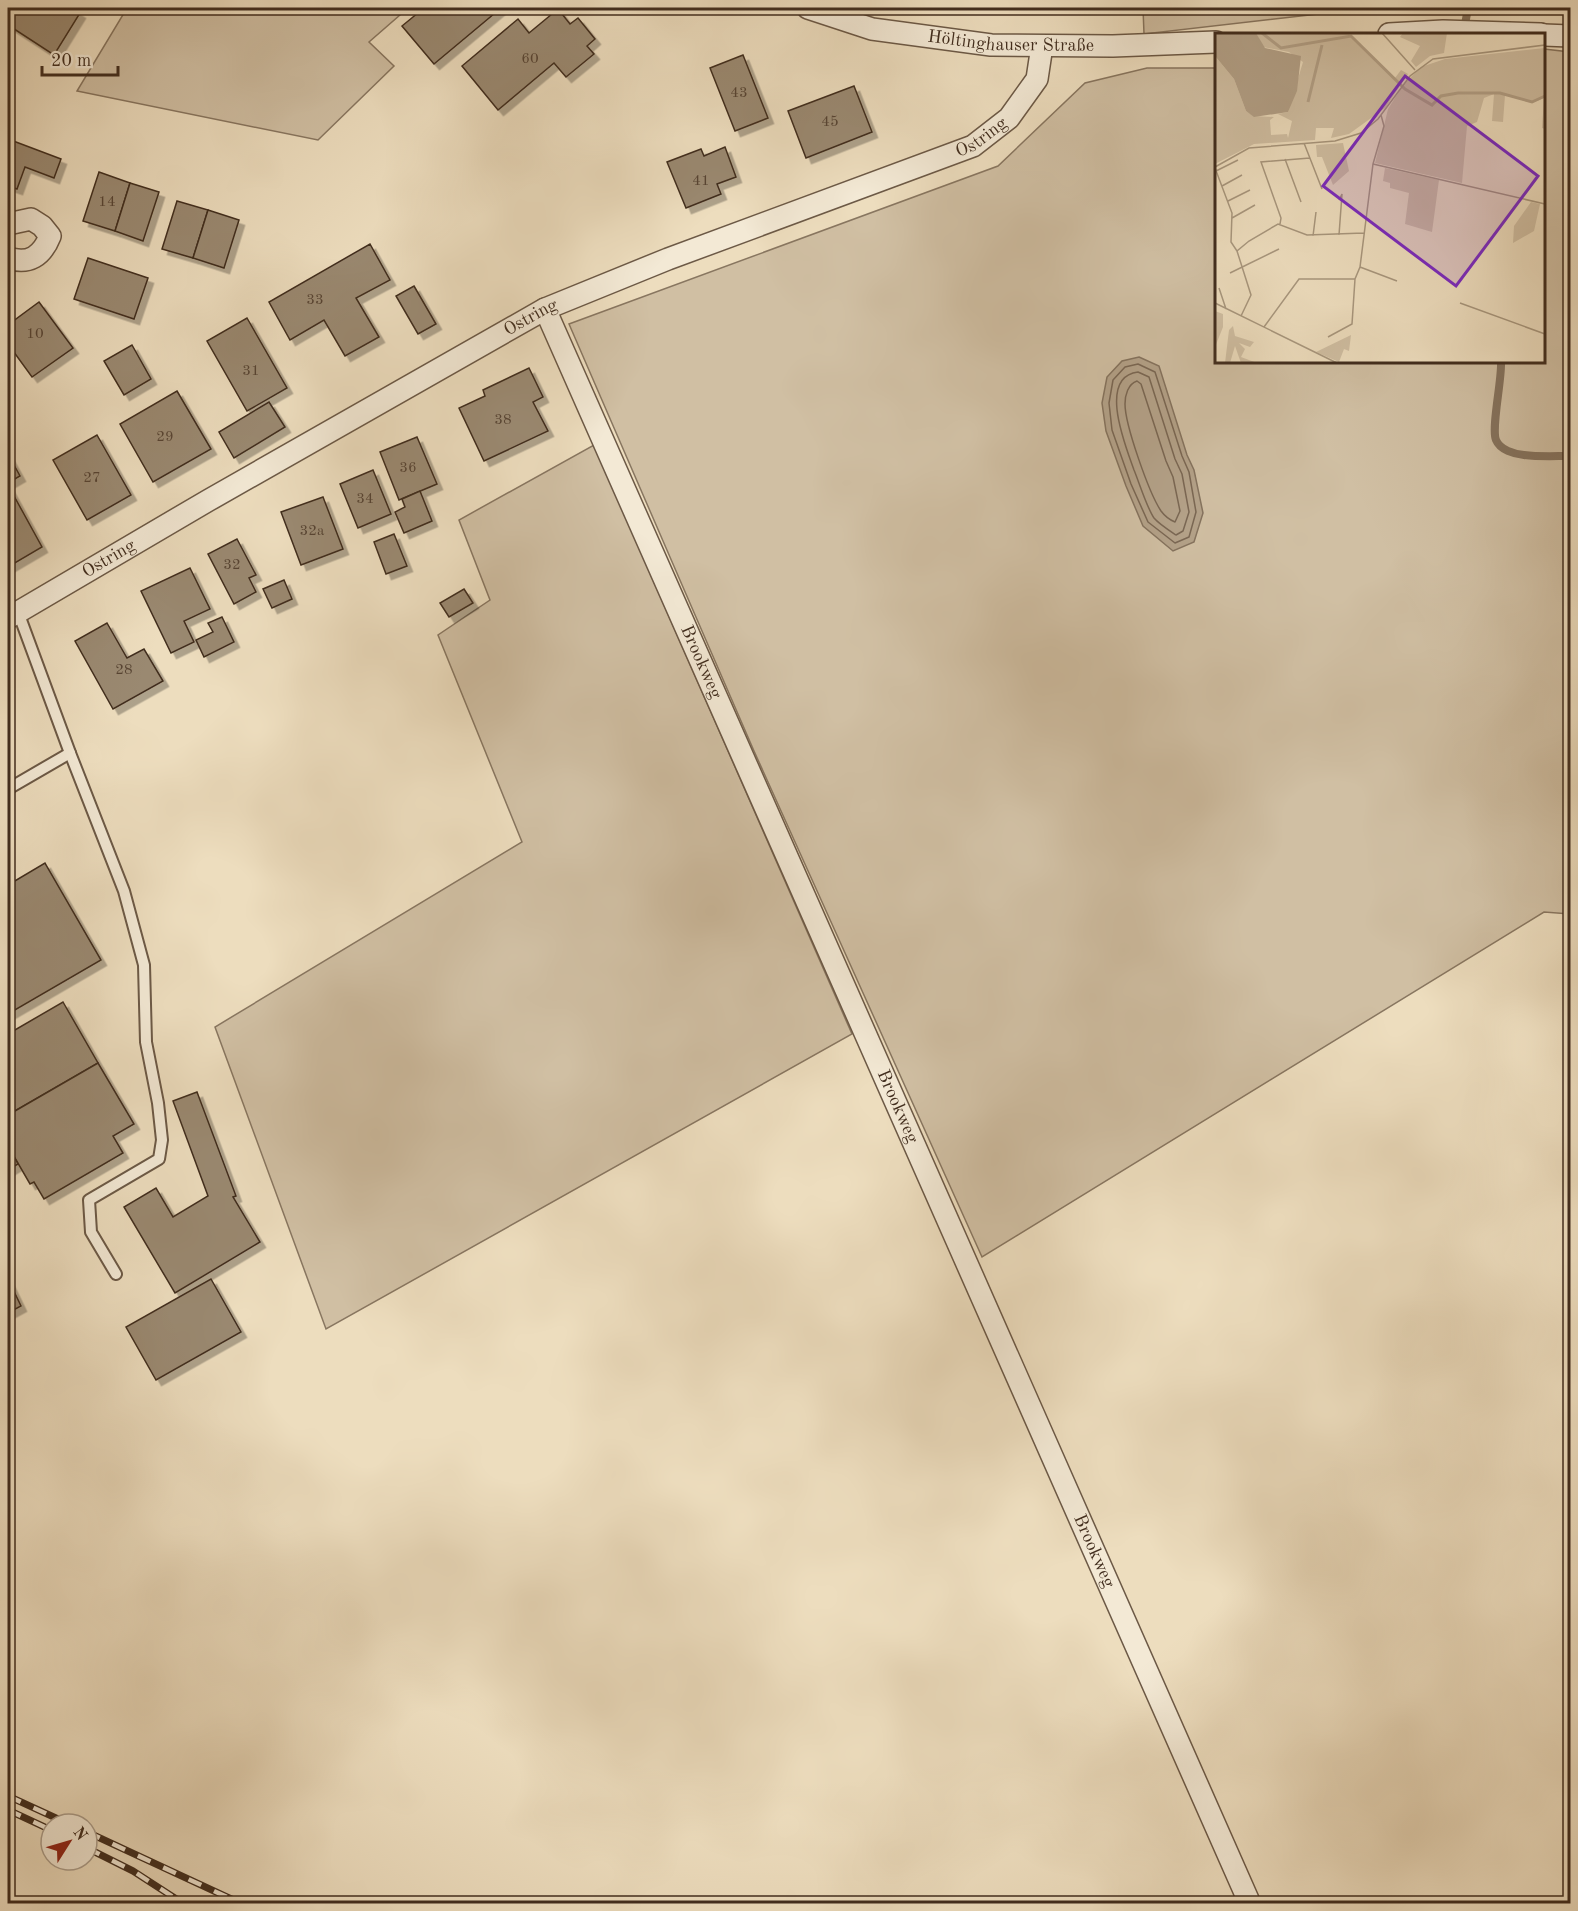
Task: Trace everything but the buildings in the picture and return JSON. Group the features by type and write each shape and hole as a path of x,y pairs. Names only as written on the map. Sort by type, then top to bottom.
{"street":[{"name":"Höltinghauser Straße","path":"808,8 872,29 992,45 1113,46 1215,42"},
{"path":"1407,33 1443,31 1510,33"},
{"path":"1545,35 1570,36"},
{"name":"Ostring","path":"13,615 280,459 545,309 668,259 973,146 1010,118 1037,79 1042,45"},
{"path":"8,224 31,219 42,226 50,236 45,249 35,258 14,260 8,258"},
{"name":"Brookweg","path":"545,309 1250,1904"}],"lane":[{"path":"13,615 124,891 144,965 146,1042 158,1103 162,1140 159,1159 89,1200 91,1232 116,1274"},
{"path":"8,789 70,753"}],"shaded area":[{"path":"127,8 408,8 369,42 394,66 318,140 77,91"},
{"path":"1143,8 1434,8 1327,13 1144,34"},
{"path":"1545,49 1570,52 1570,914 1544,912 982,1257 754,751 569,324 998,166 1085,83 1147,68 1215,68 1215,363 1545,363"},
{"path":"594,445 852,1034 326,1329 215,1027 522,842 438,635 490,600 459,520"}],"water":[{"path":"1139,357 1159,366 1187,455 1194,470 1203,513 1194,542 1173,551 1143,526 1106,431 1102,403 1107,377 1122,361"}],"waterway":[{"path":"1464,30 1468,8"},
{"path":"1501,363 1495,425 1498,443 1508,451 1520,454 1570,456"}],"railway":[{"path":"8,1796 43,1812"},
{"path":"8,1810 39,1824"},
{"path":"99,1838 242,1904"},
{"path":"99,1854 133,1871 184,1904"}]}
